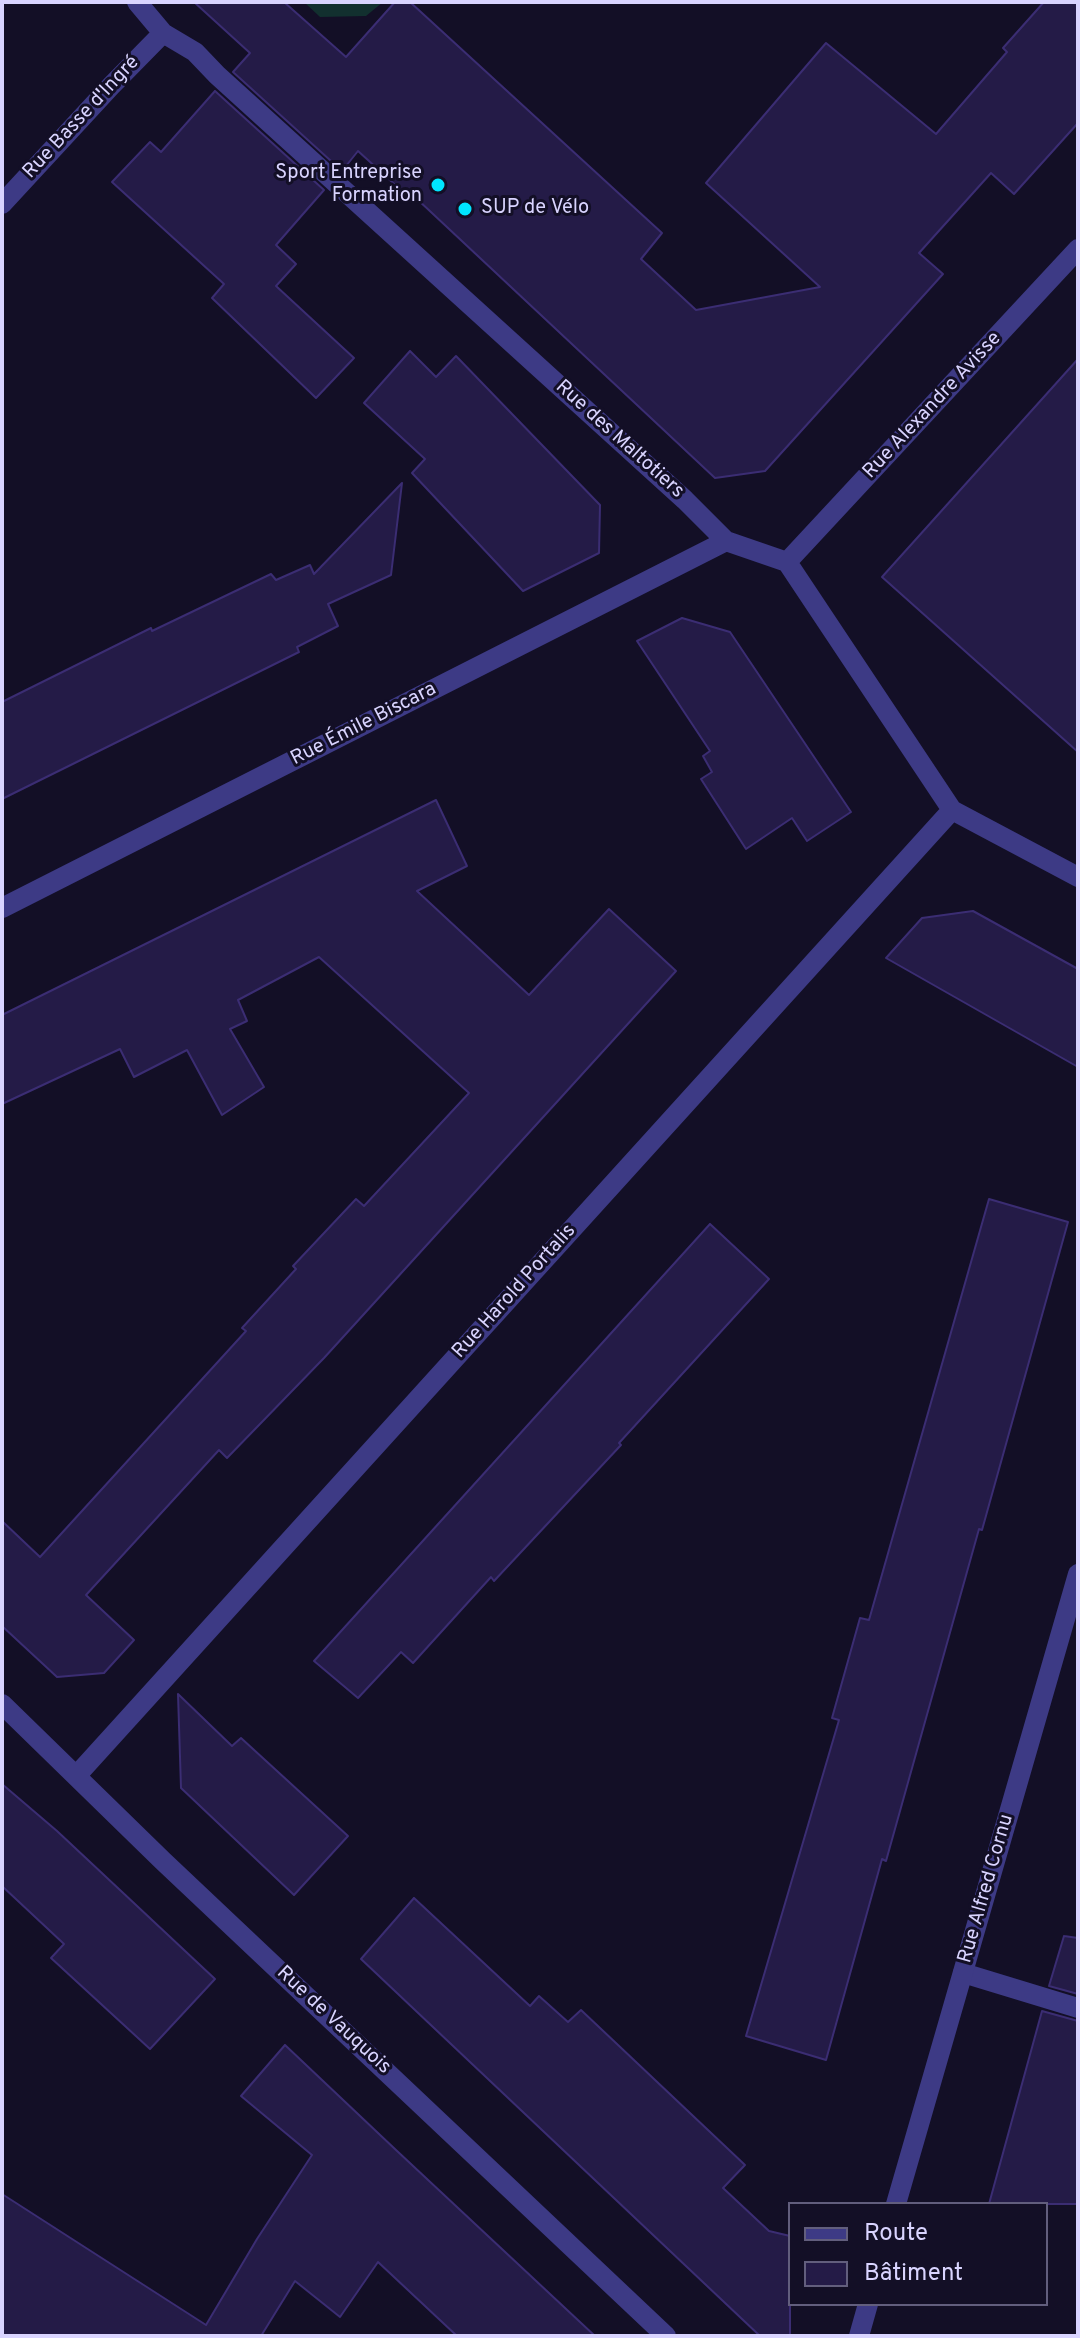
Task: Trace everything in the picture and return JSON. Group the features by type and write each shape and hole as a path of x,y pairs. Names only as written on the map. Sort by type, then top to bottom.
{"street":[{"name":"Rue des Maltotiers","path":"137,2 163,33 195,52 726,541 787,562"},
{"name":"Rue Basse d'Ingré","path":"2,204 163,33"},
{"name":"Rue Alexandre Avisse","path":"787,562 1078,249"},
{"name":"Rue Émile Biscara","path":"2,908 726,541"},
{"path":"787,562 952,810 1078,877"},
{"name":"Rue Harold Portalis","path":"77,1775 952,810"},
{"name":"Rue Alfred Cornu","path":"897,2202 1078,1574"},
{"name":"Rue de Vauquois","path":"2,1704 163,1861 666,2336"},
{"path":"963,1973 1078,2008"},
{"path":"859,2336 867,2306"}],"green space":[{"path":"304,2 383,2 366,16 320,17"}],"building":[{"path":"194,2 284,2 346,57 395,2 410,2 662,233 641,259 696,310 820,287 706,183 826,43 936,134 1007,52 1003,48 1044,2 1078,2 1078,123 1014,194 991,173 919,253 943,274 765,471 715,478 417,199 414,202 358,151 342,171 233,72 250,53"},
{"path":"215,91 324,190 276,245 296,264 276,286 354,358 316,398 212,298 224,284 112,182 150,142 161,152"},
{"path":"410,351 436,377 456,356 600,505 599,553 523,591 412,473 425,459 364,403"},
{"path":"1078,359 1078,752 882,577"},
{"path":"402,483 391,575 328,604 338,626 297,647 299,652 2,799 2,702 151,628 152,631 271,574 276,580 310,565 314,574"},
{"path":"682,618 730,632 851,812 807,841 792,818 746,849 701,779 712,772 703,756 710,751 637,641"},
{"path":"436,800 467,866 417,891 529,995 609,909 676,971 324,1358 227,1458 219,1450 86,1595 134,1640 104,1673 57,1677 2,1626 2,1521 40,1557 246,1331 242,1328 296,1269 293,1266 356,1199 364,1206 469,1093 319,957 238,1000 247,1021 230,1029 264,1087 222,1115 187,1050 134,1077 120,1049 2,1104 2,1015"},
{"path":"973,911 1078,969 1078,1067 886,958 922,918"},
{"path":"989,1199 1068,1222 982,1530 979,1529 886,1861 882,1859 826,2060 746,2036 839,1720 832,1718 860,1618 869,1620"},
{"path":"710,1224 769,1279 494,1581 491,1577 413,1663 401,1652 358,1698 314,1661"},
{"path":"178,1694 232,1746 241,1738 348,1836 294,1895 181,1788"},
{"path":"2,1784 57,1831 215,1979 150,2049 51,1958 64,1944 2,1886"},
{"path":"414,1898 530,2006 539,1996 568,2022 581,2010 745,2165 723,2188 769,2231 788,2236 790,2336 760,2336 361,1959"},
{"path":"1064,1936 1078,1938 1078,1994 1049,1986"},
{"path":"1042,2011 1078,2021 1078,2204 990,2202"},
{"path":"285,2045 595,2336 457,2336 378,2262 340,2317 295,2281 261,2336 2,2336 2,2194 206,2325 312,2155 241,2096"}],"place":[{"name":"Sport Entreprise Formation","path":"438,185"},
{"name":"SUP de Vélo","path":"465,209"}]}
